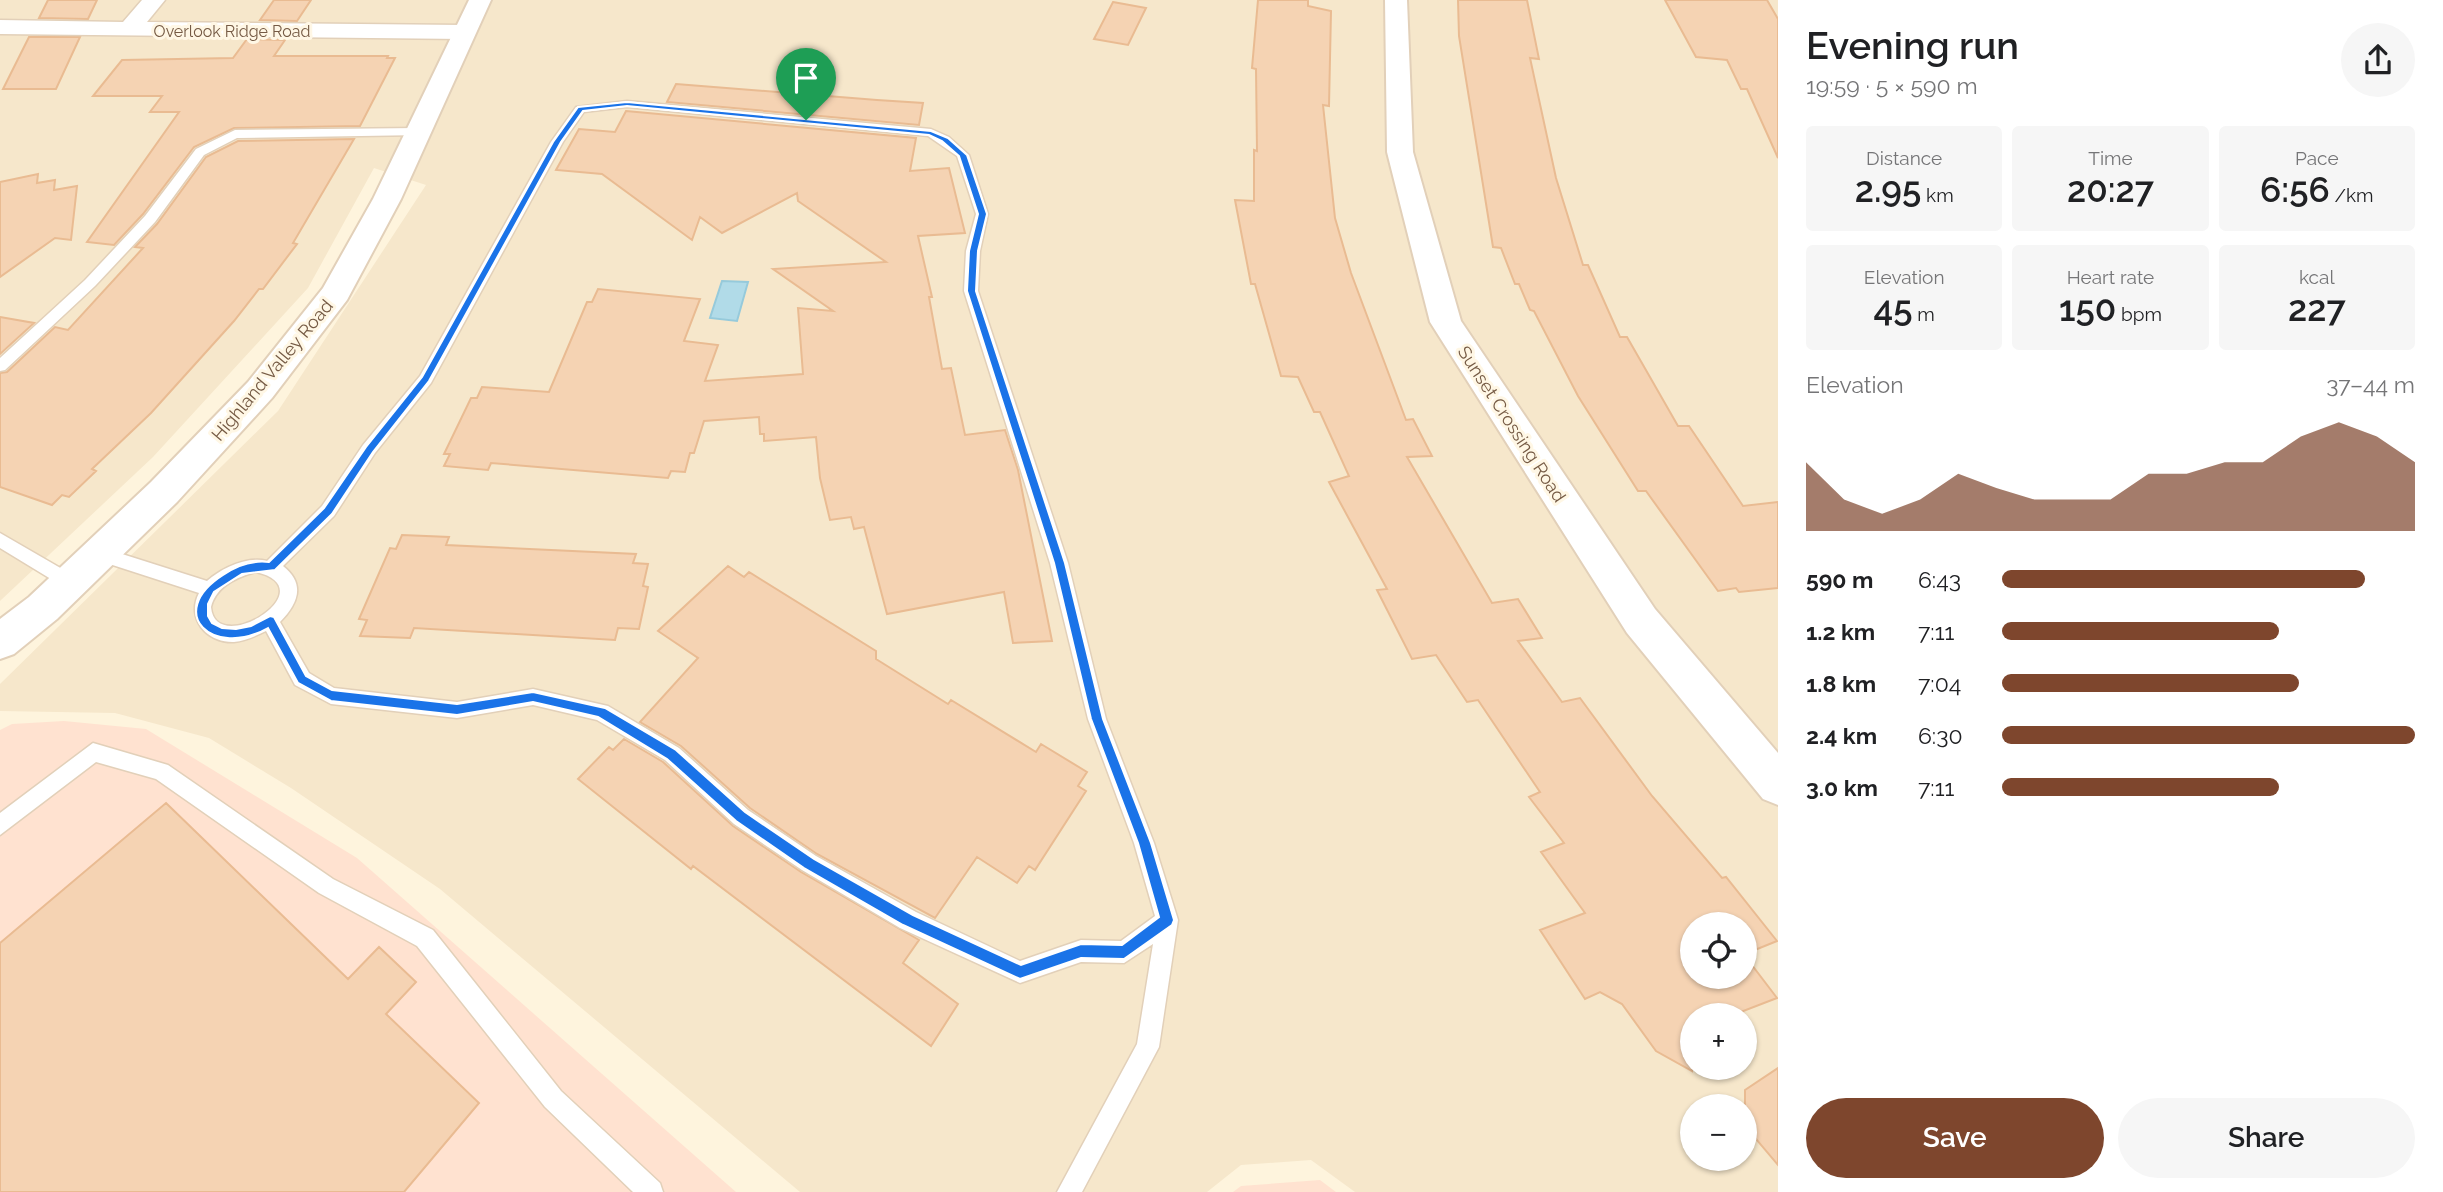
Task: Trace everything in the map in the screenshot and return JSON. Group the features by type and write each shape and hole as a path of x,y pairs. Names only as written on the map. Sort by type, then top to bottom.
{"street":[{"path":"128,30 154,0"},
{"name":"Highland Valley Road","path":"0,642 43,608 164,492 260,390 337,293 387,200 480,0"},
{"name":"Sunset Crossing Road","path":"1395,0 1400,152 1446,322 1641,621 1778,785"},
{"name":"Overlook Ridge Road","path":"0,27 464,32"}],"lane":[{"path":"271,567 328,511 369,449 426,379 557,142 580,109 627,104 931,133 945,140 963,155 982,214 974,251 971,291 1059,563 1097,719 1144,843 1167,920 1148,1047 1069,1192"},
{"path":"0,366 90,283 150,219 200,152 234,134 418,132"},
{"path":"0,540 70,582"},
{"path":"100,554 210,589"},
{"path":"256,565 271,567 283,572 289,582 289,595 270,621 253,630 236,634 220,633 208,627 202,616 202,604 210,589 239,570 256,565"},
{"path":"270,621 302,680 331,696 457,710 533,697 601,712 672,754 741,817 809,863 908,920 1020,972 1081,951 1124,952 1167,920"},
{"path":"0,825 93,752 161,771 326,886 425,938 552,1099 651,1192"}],"shaded area":[{"path":"0,0 1778,0 1778,1192 1355,1192 1311,1160 1241,1165 1207,1192 800,1192 440,889 291,788 209,738 115,713 0,711 0,684 278,411 426,185 374,168 308,288 153,457 0,601"},
{"path":"64,721 146,729 357,858 736,1192 0,1192 0,730 12,724"},
{"path":"1320,1180 1336,1192 1233,1192 1241,1186"}],"water":[{"path":"722,281 748,282 737,321 710,318"}],"building":[{"path":"48,0 97,0 88,19 39,18"},
{"path":"274,0 311,0 297,21 260,20"},
{"path":"1258,0 1308,0 1308,6 1331,11 1329,106 1323,105 1335,218 1351,273 1406,420 1413,419 1432,456 1407,457 1492,603 1518,599 1542,638 1518,641 1562,702 1580,698 1652,796 1722,878 1726,877 1754,912 1680,912 1680,989 1757,989 1757,972 1777,998 1757,1006 1757,1003 1680,1003 1680,1064 1656,1051 1622,1004 1600,992 1585,999 1540,930 1585,913 1541,852 1564,843 1529,797 1540,792 1478,700 1467,702 1436,655 1412,659 1377,590 1387,589 1329,482 1349,476 1320,412 1314,412 1298,377 1281,376 1255,284 1251,284 1235,200 1254,201 1254,150 1257,151 1256,69 1252,68"},
{"path":"1458,0 1527,0 1539,59 1530,58 1556,178 1583,265 1588,265 1620,337 1627,337 1678,426 1689,426 1743,506 1778,502 1778,588 1718,591 1646,491 1638,491 1578,396 1534,311 1530,310 1519,284 1515,284 1501,248 1493,247 1459,36"},
{"path":"1665,0 1767,0 1778,19 1778,158 1747,89 1741,89 1727,60 1696,57"},
{"path":"1113,2 1146,8 1128,45 1094,39"},
{"path":"29,37 80,37 56,89 3,89"},
{"path":"247,39 285,40 274,56 395,58 360,126 234,128 194,147 143,214 114,245 87,242 179,112 150,112 162,96 93,96 122,60 233,58"},
{"path":"676,84 923,103 919,125 667,102"},
{"path":"626,111 916,138 910,171 949,168 965,233 918,236 932,297 929,297 942,369 951,368 965,435 1005,430 1018,470 1052,641 1013,643 1004,592 887,614 864,527 854,529 851,517 830,520 820,478 816,437 764,441 764,434 760,434 759,417 704,421 685,472 671,471 668,478 491,463 488,470 444,466 450,454 444,454 471,398 477,398 482,387 549,392 587,302 592,302 598,289 700,299 684,341 718,345 705,381 803,374 798,308 833,311 773,269 886,262 798,201 797,193 722,233 700,217 692,240 602,174 556,170 579,129 615,132"},
{"path":"354,139 293,243 297,244 263,289 259,289 234,321 151,413 92,469 96,471 69,497 62,495 52,505 0,487 0,373 7,372 55,327 68,330 143,248 135,247 157,224 206,157 238,141"},
{"path":"38,174 37,183 55,180 54,190 77,186 71,240 55,238 0,277 0,182"},
{"path":"0,317 34,323 0,354"},
{"path":"402,535 449,537 446,545 636,554 633,563 648,564 643,586 648,587 639,629 618,628 615,640 414,628 410,638 360,636 367,620 359,619 390,548 396,549"},
{"path":"728,566 744,577 749,572 876,651 876,659 948,704 951,700 1036,752 1041,744 1087,772 1078,786 1086,791 1035,870 1029,866 1017,883 977,857 935,918 817,854 750,808 681,746 640,722 698,658 658,631"},
{"path":"624,739 663,762 733,826 801,872 919,940 903,963 958,1004 931,1046 693,866 691,869 578,779 609,747 613,750"},
{"path":"166,803 348,979 379,947 416,982 386,1014 479,1103 404,1192 0,1192 0,943"},
{"path":"1757,916 1777,941 1757,949"},
{"path":"1778,1068 1778,1165 1757,1140 1757,1094 1745,1094 1745,1090"}],"route":[{"path":"627,104 806,120 931,133 945,140 963,155 982,214 974,251 971,291 1059,563 1097,719 1144,843 1167,920 1124,952 1081,951 1020,972 908,920 809,863 741,817 708,784 672,754 601,712 533,697 457,710 331,696 302,680 270,621 253,630 236,634 220,633 208,627 202,616 202,604 210,589 239,570 256,565 271,567 328,511 369,449 426,379 557,142 580,109 627,104"}]}
